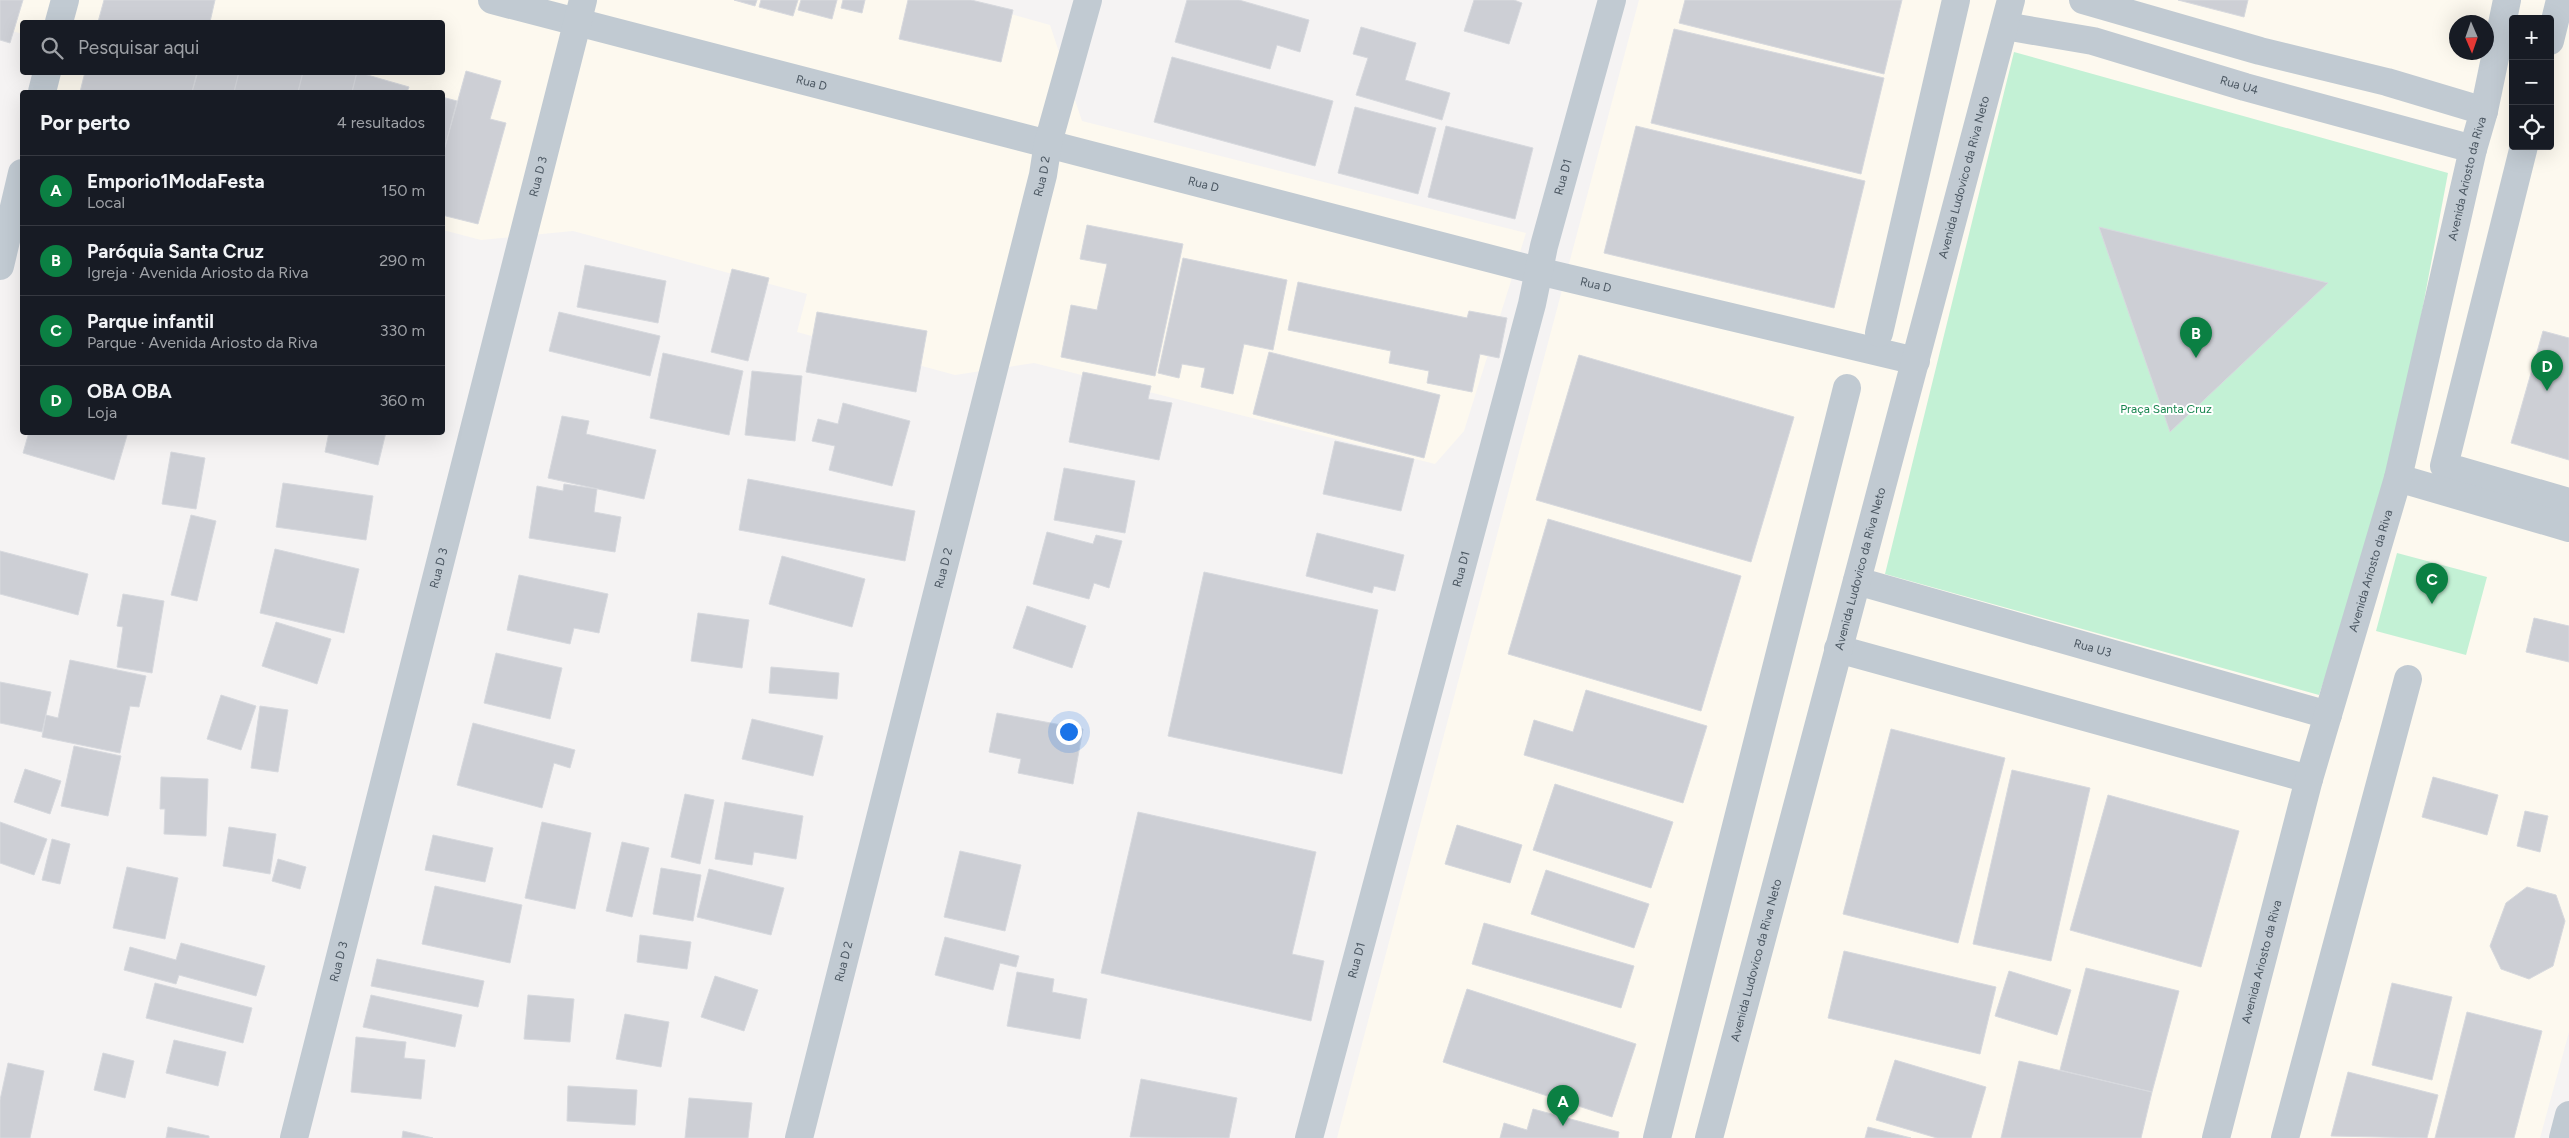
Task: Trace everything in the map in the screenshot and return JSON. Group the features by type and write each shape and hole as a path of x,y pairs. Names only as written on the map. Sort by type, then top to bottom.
{"street":[{"path":"60,20 65,0"},
{"name":"Rua D","path":"492,0 580,11 1048,143 1538,271 1916,361"},
{"name":"Rua D 2","path":"799,1138 1043,175 1048,143 1088,0"},
{"name":"Rua D1","path":"1309,1138 1532,304 1538,271 1612,0"},
{"path":"1879,333 1956,0"},
{"name":"Avenida Ludovico da Riva Neto","path":"1709,1138 2011,0"},
{"path":"2082,0 2260,51 2386,82 2484,111"},
{"name":"Avenida Ariosto da Riva","path":"2216,1138 2309,779 2398,478 2473,149 2484,111 2507,0"},
{"path":"2554,24 2560,0"},
{"name":"Rua D 3","path":"294,1138 580,11"},
{"name":"Rua U4","path":"2005,26 2093,41 2245,87 2473,149"},
{"path":"2245,87 2260,51"},
{"path":"42,90 46,75"},
{"path":"2523,150 2444,466 2569,502"},
{"path":"0,266 20,181"},
{"path":"1657,1138 1847,388"},
{"path":"2398,478 2569,528"},
{"name":"Rua U3","path":"1857,581 2328,715"},
{"path":"1838,649 2309,779"},
{"path":"2285,1138 2408,679"},
{"path":"2563,1138 2569,1116"}],"shaded area":[{"path":"0,0 960,0 1050,25 1082,121 1526,233 1464,431 1435,464 1034,363 955,375 797,332 807,294 573,231 481,240 445,231 445,90 51,90 43,75 445,75 445,20 20,20 20,33 0,27"},
{"path":"1639,0 2569,0 2569,1032 2540,1138 1337,1138"}],"green space":[{"name":"Praça Santa Cruz","path":"2014,52 2448,173 2389,487 2319,695 1885,574"},
{"path":"2397,553 2487,577 2466,655 2376,631"}],"building":[{"path":"0,0 23,0 10,43 0,40"},
{"path":"104,0 215,0 210,20 99,20"},
{"path":"734,0 757,0 755,6"},
{"path":"761,0 798,0 793,16 759,7"},
{"path":"801,0 837,0 832,19 798,10"},
{"path":"843,0 865,0 862,13 841,8"},
{"path":"908,0 971,0 1013,10 1001,62 899,39"},
{"path":"1187,0 1239,0 1309,20 1300,52 1277,45 1270,69 1175,42"},
{"path":"1474,0 1514,0 1522,3 1509,44 1464,31"},
{"path":"1685,0 1902,0 1884,74 1679,23"},
{"path":"2178,0 2248,0 2244,17"},
{"path":"1361,27 1416,43 1405,80 1450,93 1442,120 1356,95 1368,58 1353,54"},
{"path":"1674,29 1884,78 1861,174 1651,123"},
{"path":"1172,57 1333,101 1315,166 1154,122"},
{"path":"466,71 501,81 490,119 506,123 478,224 445,216 445,147"},
{"path":"84,75 196,75 192,90 80,90"},
{"path":"197,75 238,75 234,90 193,90"},
{"path":"238,75 302,75 298,90 234,90"},
{"path":"302,75 356,75 352,90 298,90"},
{"path":"356,75 367,75 409,87 408,90 352,90"},
{"path":"445,98 457,101 445,147"},
{"path":"1355,107 1436,128 1418,194 1338,173"},
{"path":"1446,126 1533,148 1515,219 1428,197"},
{"path":"1636,126 1865,181 1834,308 1604,253"},
{"path":"1087,225 1183,244 1155,376 1061,357 1071,305 1097,310 1107,264 1080,259"},
{"path":"2099,227 2328,283 2170,432"},
{"path":"1183,258 1287,280 1273,350 1244,344 1233,394 1201,387 1205,368 1182,364 1179,378 1158,373"},
{"path":"585,265 666,281 658,323 577,307"},
{"path":"732,269 769,278 748,361 711,352"},
{"path":"1298,282 1467,318 1469,311 1507,318 1499,358 1480,354 1472,392 1427,383 1429,371 1389,363 1391,351 1288,330"},
{"path":"559,312 660,336 650,376 549,351"},
{"path":"817,312 927,331 916,392 806,372"},
{"path":"2543,331 2569,338 2569,460 2511,443"},
{"path":"1269,352 1440,395 1424,458 1253,414"},
{"path":"663,353 743,371 729,435 650,418"},
{"path":"1579,355 1794,417 1751,562 1536,500"},
{"path":"752,371 802,376 795,441 745,435"},
{"path":"1083,372 1151,386 1148,399 1172,403 1159,460 1069,442"},
{"path":"843,403 910,421 892,486 829,470 835,446 812,441 818,419 838,424"},
{"path":"562,416 589,421 586,434 656,450 644,499 548,478"},
{"path":"28,435 127,435 114,480 23,453"},
{"path":"328,435 385,435 378,465 325,452"},
{"path":"1335,441 1414,459 1401,511 1323,494"},
{"path":"171,452 205,458 196,509 162,504"},
{"path":"1064,468 1135,481 1125,533 1054,520"},
{"path":"748,479 915,511 905,561 739,530"},
{"path":"283,483 373,496 366,540 276,527"},
{"path":"564,484 597,489 594,512 621,517 615,552 529,538 537,486 563,491"},
{"path":"191,515 216,521 197,601 171,595"},
{"path":"1548,519 1741,576 1701,711 1508,654"},
{"path":"1047,532 1093,544 1096,535 1122,541 1109,588 1094,583 1089,599 1033,584"},
{"path":"1317,533 1404,555 1395,591 1374,586 1372,593 1306,576"},
{"path":"275,549 359,569 344,633 260,613"},
{"path":"0,551 88,574 78,615 0,594"},
{"path":"782,556 865,579 852,627 769,604"},
{"path":"1204,572 1378,610 1342,774 1168,736"},
{"path":"519,575 608,594 599,633 574,628 570,644 507,630"},
{"path":"123,594 164,601 152,673 117,667 123,627 117,626"},
{"path":"1027,606 1086,626 1072,668 1013,648"},
{"path":"698,613 749,620 742,668 691,661"},
{"path":"2534,618 2569,626 2569,662 2526,652"},
{"path":"276,622 331,639 317,684 262,666"},
{"path":"496,653 562,668 550,719 484,703"},
{"path":"70,660 146,676 139,707 130,706 120,753 42,737 46,715 58,718"},
{"path":"771,667 839,673 837,699 769,693"},
{"path":"0,682 51,692 42,732 0,723"},
{"path":"1586,690 1707,726 1683,803 1524,755 1534,720 1573,732"},
{"path":"221,695 256,706 241,750 207,739"},
{"path":"260,706 288,710 278,772 251,768"},
{"path":"997,713 1083,729 1073,784 1018,773 1021,759 989,752"},
{"path":"752,719 823,736 813,776 742,759"},
{"path":"473,723 575,750 570,768 554,763 542,808 457,785"},
{"path":"1891,729 2005,758 1958,943 1843,914"},
{"path":"74,746 121,756 108,816 61,806"},
{"path":"25,769 61,781 50,814 14,802"},
{"path":"2012,770 2090,788 2051,961 1973,944"},
{"path":"161,777 208,779 206,836 164,834 165,809 160,809"},
{"path":"2433,777 2498,795 2487,835 2422,817"},
{"path":"1555,784 1673,822 1651,888 1533,850"},
{"path":"685,794 714,800 700,864 671,857"},
{"path":"2108,795 2239,831 2201,967 2070,930"},
{"path":"725,802 803,816 796,859 754,852 752,865 715,859"},
{"path":"2525,811 2548,816 2540,852 2517,846"},
{"path":"1138,812 1316,852 1292,954 1324,961 1311,1021 1101,973"},
{"path":"0,822 47,839 34,875 0,863"},
{"path":"542,822 591,833 575,909 525,898"},
{"path":"1457,825 1522,845 1510,883 1445,864"},
{"path":"229,827 276,834 270,874 223,866"},
{"path":"433,835 493,848 485,882 425,870"},
{"path":"52,839 70,844 60,884 42,880"},
{"path":"622,842 649,848 632,917 606,911"},
{"path":"960,851 1021,865 1005,931 944,917"},
{"path":"278,859 306,867 300,889 272,881"},
{"path":"127,867 178,878 165,939 113,928"},
{"path":"661,868 701,875 693,921 653,914"},
{"path":"709,869 784,888 771,935 697,917"},
{"path":"1546,870 1649,904 1634,948 1531,914"},
{"path":"435,886 522,905 510,963 422,944"},
{"path":"2527,887 2556,895 2565,921 2553,966 2529,979 2501,969 2490,946 2506,903"},
{"path":"1484,923 1634,966 1621,1008 1472,964"},
{"path":"640,935 691,942 687,969 637,962"},
{"path":"945,937 1019,956 1016,967 1000,963 993,990 935,975"},
{"path":"181,943 265,966 256,996 179,975 176,984 124,970 130,947 176,960"},
{"path":"1844,951 1996,987 1980,1054 1828,1018"},
{"path":"377,959 484,981 478,1007 371,986"},
{"path":"2086,968 2179,991 2152,1092 2060,1070"},
{"path":"2009,971 2071,990 2057,1035 1995,1016"},
{"path":"1017,972 1054,979 1052,992 1087,999 1080,1039 1007,1026"},
{"path":"715,976 758,990 744,1031 701,1017"},
{"path":"155,983 252,1008 243,1043 146,1018"},
{"path":"2392,983 2452,997 2432,1080 2372,1065"},
{"path":"1467,989 1636,1044 1612,1117 1443,1062"},
{"path":"371,995 462,1015 455,1047 363,1027"},
{"path":"528,995 574,999 570,1042 524,1039"},
{"path":"2467,1012 2542,1031 2514,1138 2435,1138"},
{"path":"625,1014 669,1022 661,1067 616,1059"},
{"path":"356,1037 406,1042 404,1058 425,1060 421,1099 351,1092"},
{"path":"174,1040 226,1052 218,1086 166,1073"},
{"path":"103,1053 134,1061 125,1098 94,1090"},
{"path":"1895,1060 1986,1087 1971,1138 1937,1138 1876,1120"},
{"path":"2019,1061 2152,1092 2141,1138 2001,1138"},
{"path":"8,1063 44,1071 30,1138 0,1138 0,1100"},
{"path":"2348,1072 2438,1095 2427,1138 2331,1136"},
{"path":"1141,1079 1237,1098 1229,1138 1130,1137"},
{"path":"568,1086 637,1090 635,1125 567,1121"},
{"path":"689,1098 752,1103 748,1138 685,1138"},
{"path":"1533,1109 1619,1132 1618,1138 1500,1138 1504,1123 1527,1130"},
{"path":"168,1127 209,1136 209,1138 166,1138"},
{"path":"1868,1127 1911,1138 1865,1138"},
{"path":"403,1131 433,1138 402,1138"}],"place":[{"name":"Paróquia Santa Cruz","path":"2196,358"},
{"name":"OBA OBA","path":"2547,391"},
{"name":"Parque infantil","path":"2432,604"},
{"name":"Emporio1ModaFesta","path":"1563,1126"}]}
